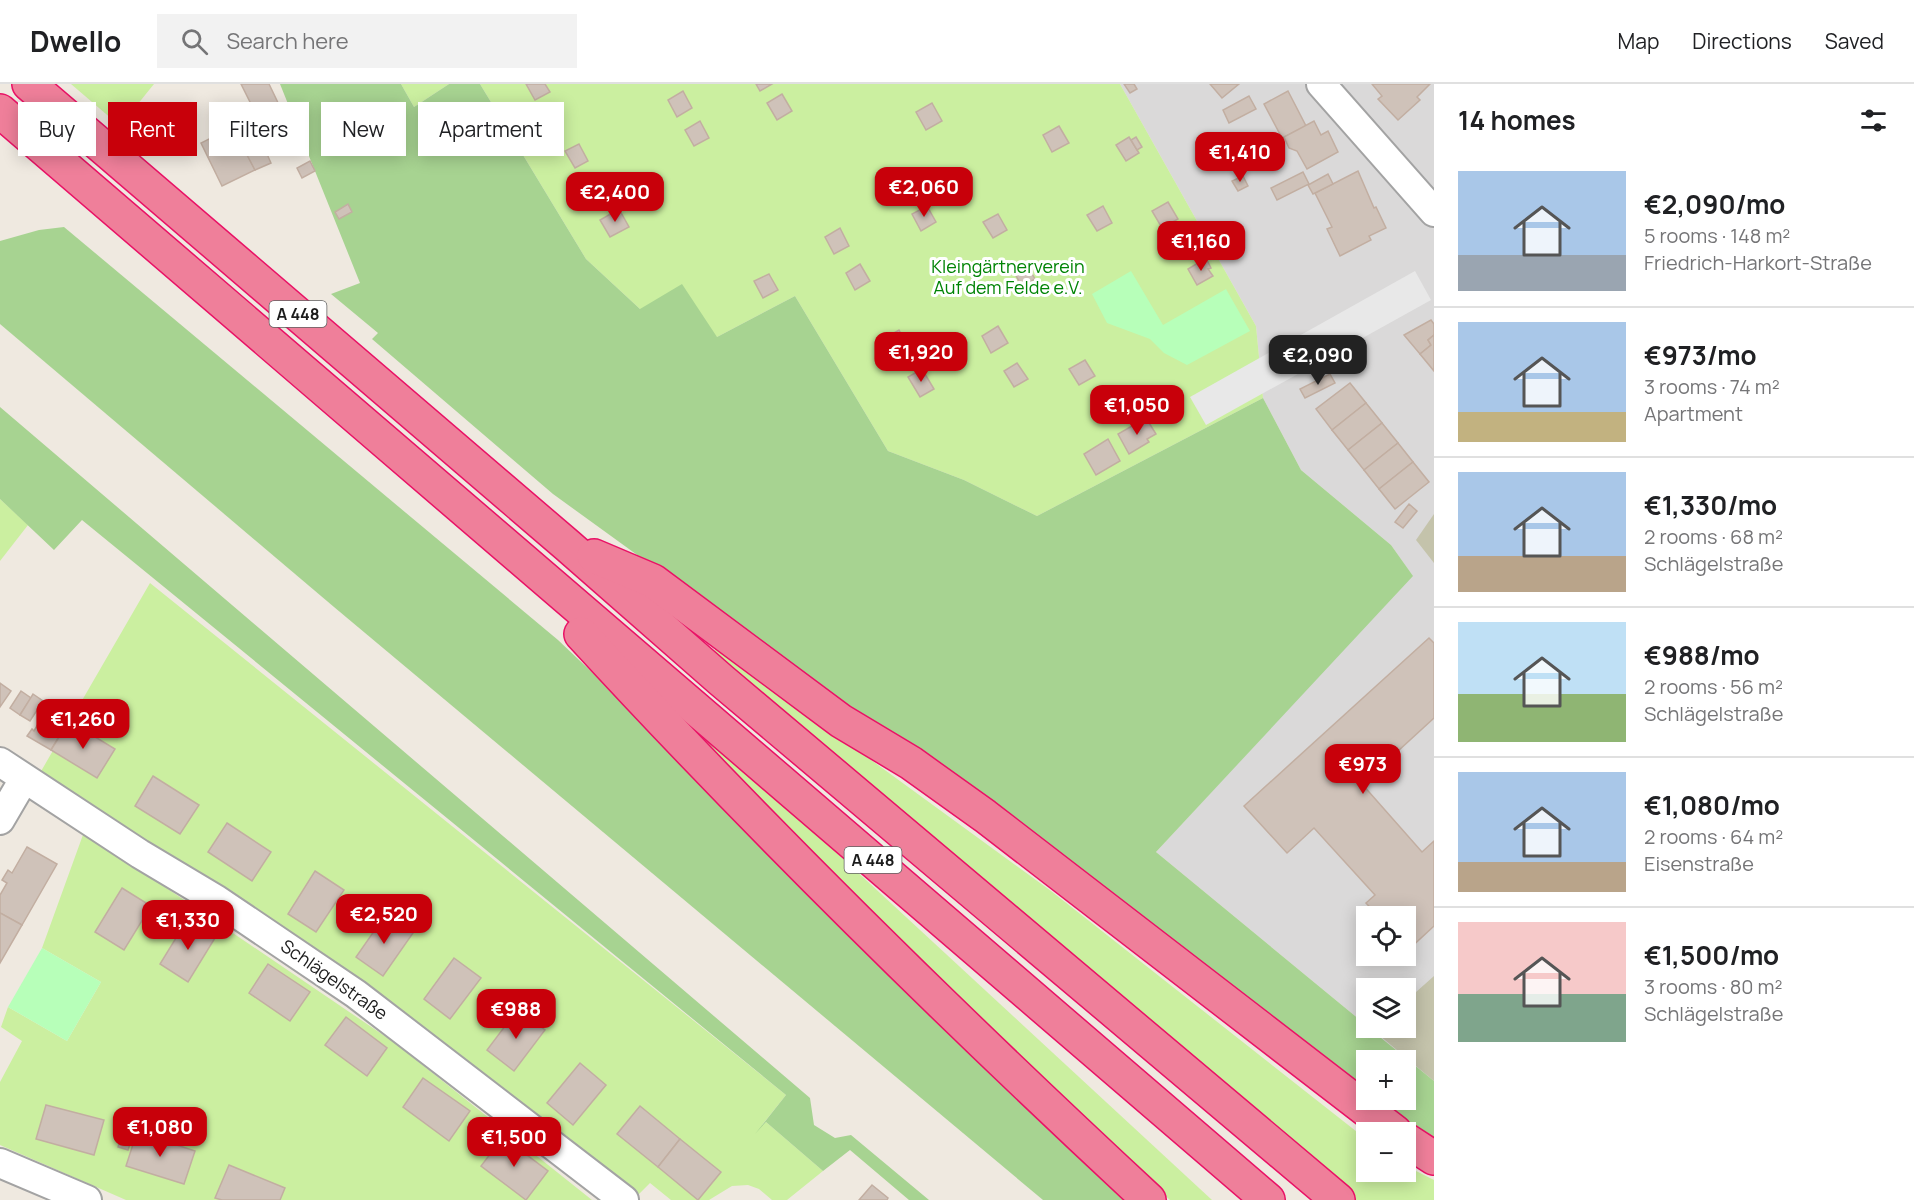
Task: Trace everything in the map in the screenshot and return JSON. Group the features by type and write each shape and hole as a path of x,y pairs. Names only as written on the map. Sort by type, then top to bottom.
{"highway":[{"name":"A 448","path":"29,84 721,680 1338,1200"},
{"name":"A 448","path":"0,111 1268,1200"},
{"path":"477,522 684,747 784,848 1149,1200"},
{"path":"567,545 652,580 842,721 911,763 985,816 1382,1122"},
{"path":"1416,1146 1434,1158"}],"street":[{"path":"1321,84 1434,212"},
{"name":"Schlägelstraße","path":"0,762 140,854 217,900 356,994 624,1200"},
{"path":"0,820 24,778"},
{"path":"0,1163 87,1200"}],"shaded area":[{"path":"1120,84 1434,84 1434,1081 1416,1066 1416,1050 1396,1050 1381,1038 1416,1038 1416,978 1356,978 1356,1017 1156,852 1412,575 1391,545 1301,470 1263,398 1256,326"},
{"path":"1415,271 1431,300 1206,425 1190,397"},
{"path":"1434,514 1434,563 1416,540"},
{"path":"1434,976 1434,1081 1416,1066 1416,1050 1397,1050 1383,1038 1416,1038 1416,992"}],"green space":[{"path":"71,84 154,84 139,102 108,102 108,116 96,105 96,102 92,102"},
{"path":"280,84 401,84 414,107 418,104 418,156 524,156 586,259 640,309 682,284 717,337 795,296 888,451 964,480 1037,516 1263,398 1301,470 1391,545 1413,576 1156,852 1356,1017 1356,1038 1381,1038 1396,1050 1356,1050 1356,1089 1003,820 553,494 372,339 378,333 331,294 360,283 309,156 309,102 287,102"},
{"path":"401,84 449,84 422,102 418,102 414,107"},
{"path":"449,84 480,84 491,102 422,102"},
{"name":"Kleingärtnerverein Auf dem Felde e.V.","path":"480,84 1120,84 1256,326 1263,398 1037,516 964,480 888,451 795,296 717,337 640,309 586,259 524,156 564,156 564,102 491,102"},
{"path":"64,227 558,640 678,754 1125,1200 1043,1200 334,607 0,324 0,241 39,230"},
{"path":"1131,271 1163,325 1226,289 1250,331 1187,365 1164,353 1150,339 1107,323 1092,294"},
{"path":"0,407 810,1098 814,1125 835,1138 851,1135 929,1200 909,1200 850,1150 823,1171 766,1122 755,1134 786,1095 82,520 54,550 0,499"},
{"path":"0,499 28,525 0,561"},
{"path":"150,583 786,1095 762,1125 766,1122 823,1171 787,1200 772,1200 759,1189 748,1185 732,1186 709,1200 671,1200 650,1183 638,1195 361,980 40,773"},
{"path":"716,647 1051,891 1356,1131 1356,1182 1416,1182 1416,1171 1434,1180 1434,1200 1354,1200 714,652"},
{"path":"691,725 800,819 1212,1200 1170,1200 1105,1142 686,729"},
{"path":"84,832 395,1043 592,1200 126,1200 0,1145 0,1082 22,1041 1,1027 8,1007 67,1041 101,982 42,948"},
{"path":"42,948 101,982 67,1041 8,1007"},
{"path":"1416,1066 1434,1081 1434,1147 1416,1134 1416,1122 1399,1122 1383,1110 1416,1110"}],"building":[{"path":"241,84 269,84 278,102 250,102"},
{"path":"526,84 545,84 550,92 535,100"},
{"path":"756,84 772,84 760,91"},
{"path":"1124,84 1134,84 1137,89 1130,93"},
{"path":"1210,84 1239,84 1222,98"},
{"path":"1372,84 1430,84 1417,97 1420,100 1398,120 1378,99 1382,96"},
{"path":"683,91 692,108 677,117 668,100"},
{"path":"1288,91 1306,126 1282,138 1264,104"},
{"path":"782,94 792,111 777,120 767,103"},
{"path":"1249,96 1256,109 1229,123 1223,110"},
{"path":"932,103 942,121 926,130 916,112"},
{"path":"700,121 709,138 694,146 685,130"},
{"path":"1314,121 1321,135 1328,131 1338,152 1307,169 1297,151 1289,148 1284,137"},
{"path":"1059,126 1069,143 1052,152 1043,135"},
{"path":"1129,137 1139,153 1126,161 1116,145"},
{"path":"1136,137 1142,147 1137,150 1131,140"},
{"path":"209,139 209,156 248,156 255,170 222,186 201,143"},
{"path":"579,144 588,161 575,168 565,151"},
{"path":"248,156 268,156 271,163 255,170"},
{"path":"310,161 315,171 302,178 297,168"},
{"path":"906,170 916,187 901,195 891,179"},
{"path":"1358,171 1374,208 1376,207 1386,228 1369,236 1371,240 1340,256 1327,229 1332,227 1315,193"},
{"path":"1303,172 1309,184 1277,200 1271,188"},
{"path":"1328,174 1333,184 1313,194 1308,185"},
{"path":"1243,176 1248,186 1238,191 1232,181"},
{"path":"1168,202 1178,219 1162,228 1152,211"},
{"path":"348,204 352,212 339,219 335,212"},
{"path":"927,206 936,222 921,231 912,214"},
{"path":"1103,206 1112,223 1097,231 1087,215"},
{"path":"619,209 629,227 610,237 600,220"},
{"path":"998,214 1007,230 993,238 983,222"},
{"path":"840,228 849,246 834,254 825,237"},
{"path":"1206,258 1211,268 1208,269 1213,276 1197,285 1188,269"},
{"path":"1026,263 1035,279 1022,287 1013,270"},
{"path":"860,264 870,281 855,290 846,273"},
{"path":"769,274 778,290 763,298 754,281"},
{"path":"1431,320 1434,324 1434,335 1428,340 1431,345 1420,354 1404,335"},
{"path":"998,326 1008,343 991,353 982,336"},
{"path":"899,330 908,347 895,355 885,338"},
{"path":"1434,335 1434,371 1420,354 1431,345 1428,340"},
{"path":"1085,360 1095,376 1079,385 1069,369"},
{"path":"1017,363 1028,379 1014,387 1004,371"},
{"path":"922,369 934,389 920,397 908,377"},
{"path":"1330,374 1335,383 1305,398 1300,389"},
{"path":"1350,383 1366,403 1332,430 1316,409"},
{"path":"1366,403 1382,423 1348,450 1332,430"},
{"path":"1146,418 1156,434 1147,439 1149,442 1129,454 1118,434"},
{"path":"1382,423 1398,443 1364,470 1348,450"},
{"path":"1108,439 1120,461 1096,475 1084,454"},
{"path":"1398,443 1413,462 1379,489 1364,470"},
{"path":"1413,462 1429,482 1395,509 1379,489"},
{"path":"1409,504 1417,511 1403,528 1395,522"},
{"path":"1429,638 1434,643 1434,718 1362,784 1422,852 1434,841 1434,926 1416,943 1416,906 1369,906 1366,903 1375,895 1314,828 1287,853 1244,806"},
{"path":"0,683 11,691 0,707"},
{"path":"21,691 31,698 20,715 10,708"},
{"path":"33,694 43,701 30,721 20,715"},
{"path":"45,712 66,725 51,750 27,736 32,729 34,731"},
{"path":"69,721 115,749 97,778 51,750"},
{"path":"153,776 199,805 180,834 135,806"},
{"path":"227,823 271,852 252,881 208,852"},
{"path":"27,847 57,864 22,925 0,913 0,895 7,883 2,880 8,870 12,873"},
{"path":"315,871 344,890 316,932 288,914"},
{"path":"122,888 151,906 124,950 95,932"},
{"path":"0,913 22,925 0,963"},
{"path":"386,914 413,933 383,976 356,957"},
{"path":"187,920 215,938 188,982 160,964"},
{"path":"454,958 481,978 450,1019 424,999"},
{"path":"268,964 310,992 290,1021 249,993"},
{"path":"518,1009 545,1030 514,1071 487,1050"},
{"path":"346,1017 387,1048 367,1076 325,1045"},
{"path":"580,1063 606,1085 573,1125 547,1103"},
{"path":"423,1078 470,1111 449,1141 403,1107"},
{"path":"46,1105 104,1120 94,1155 36,1139"},
{"path":"640,1106 680,1139 658,1167 617,1134"},
{"path":"124,1128 134,1131 128,1150 118,1147"},
{"path":"137,1132 195,1151 184,1184 126,1166"},
{"path":"503,1137 548,1171 526,1200 481,1166"},
{"path":"680,1139 721,1172 698,1200 658,1167"},
{"path":"229,1165 285,1188 280,1200 215,1198"},
{"path":"872,1185 888,1198 887,1200 859,1200"}]}
